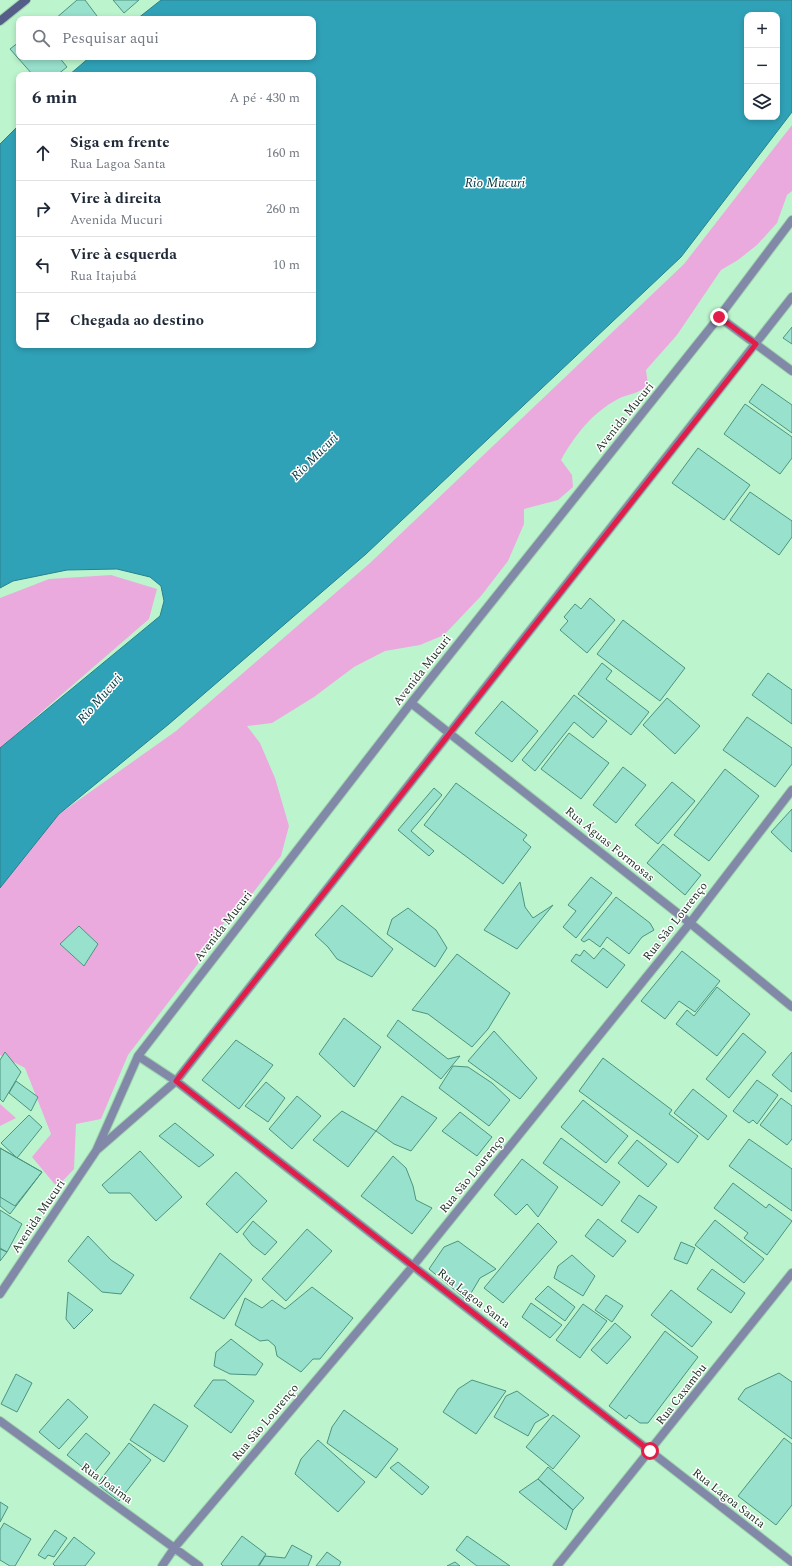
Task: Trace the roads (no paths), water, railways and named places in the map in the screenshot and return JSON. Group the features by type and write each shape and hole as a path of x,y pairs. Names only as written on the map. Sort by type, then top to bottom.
{"street":[{"path":"0,21 26,0"},
{"name":"Avenida Mucuri","path":"0,1294 96,1151 138,1056 411,703 719,317 792,220"},
{"name":"Avenida Mucuri","path":"96,1151 176,1081 792,297"},
{"path":"719,317 792,371"},
{"name":"Rua Águas Formosas","path":"411,703 450,732 690,923 792,1007"},
{"name":"Rua São Lourenço","path":"162,1566 175,1547 413,1266 690,923 792,790"},
{"name":"Rua Lagoa Santa","path":"138,1056 176,1081 792,1562"},
{"name":"Rua Caxambu","path":"557,1566 792,1273"},
{"name":"Rua Joaima","path":"0,1421 175,1547 199,1566"}],"water":[{"name":"Rio Mucuri","path":"161,0 792,0 792,112 681,257 366,554 169,724 59,814 0,888 0,748 160,616 164,601 161,586 150,577 117,569 67,570 13,581 0,588 0,144 16,128 16,348 316,348 316,72 72,72 86,60 316,60 316,16 141,16"}]}
